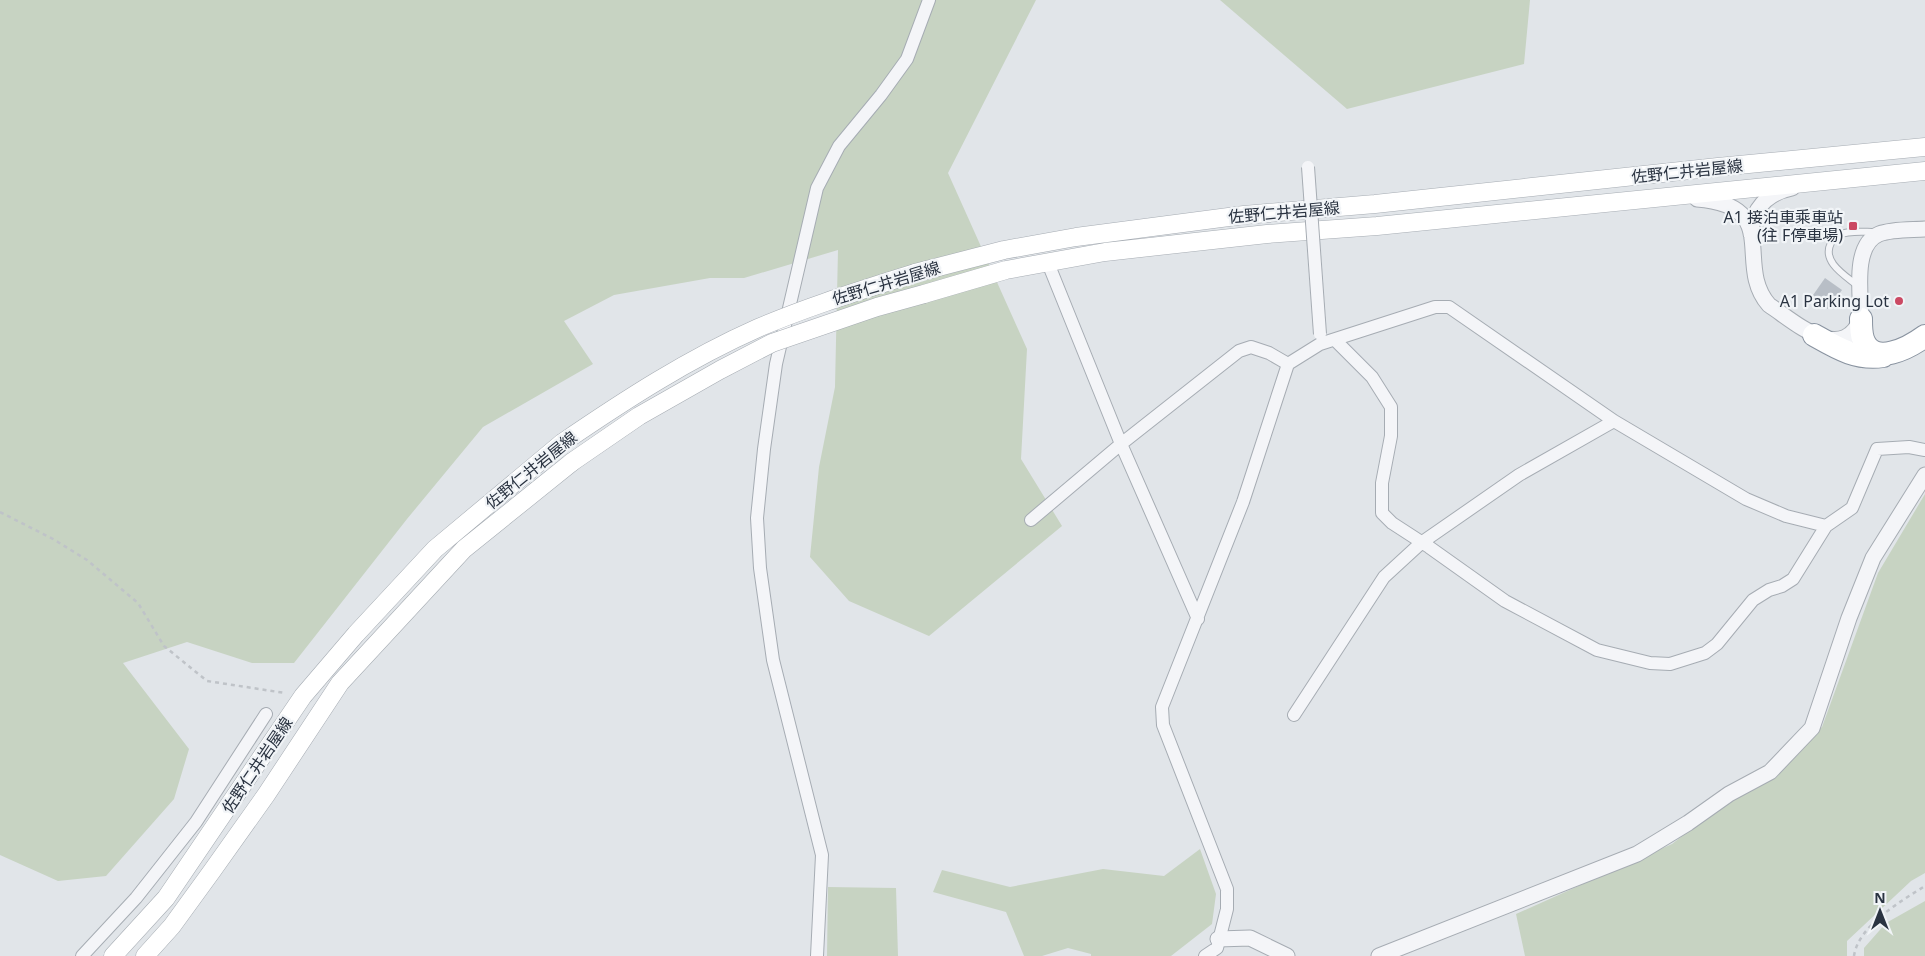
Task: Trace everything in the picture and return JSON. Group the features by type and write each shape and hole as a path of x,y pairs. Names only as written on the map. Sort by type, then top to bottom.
{"highway":[{"path":"1861,319 1863,340 1872,351 1881,354 1899,352"},
{"path":"1814,335 1839,349 1859,356 1880,356 1899,352 1925,336"}],"main road":[{"name":"佐野仁井岩屋線","path":"113,956 166,898 303,696 356,634 435,549 562,443 690,361 758,328 826,301 916,273 1004,250 1076,237 1244,215 1375,204 1925,147"},
{"name":"佐野仁井岩屋線","path":"145,956 172,926 212,871 266,795 340,683 464,549 572,462 639,416 772,343 878,307 1006,270 1105,252 1258,235 1386,225 1925,171"}],"street":[{"path":"817,956 822,855 773,660 760,568 757,518 764,449 776,364 817,188 840,146 881,96 907,59 930,0"},
{"path":"1868,152 1900,146 1925,138"},
{"path":"1308,167 1320,339"},
{"path":"1751,235 1754,215 1767,198 1787,189 1837,180"},
{"path":"1612,203 1698,198 1716,201 1735,209 1748,224 1758,282 1764,298 1769,304 1814,335 1836,340 1845,338 1858,328 1861,319 1861,261 1865,245 1877,235 1886,232 1925,229"},
{"path":"1048,263 1121,444 1198,619"},
{"path":"1205,956 1217,948 1227,909 1227,889 1163,725 1162,707 1243,502 1288,364 1320,339 1335,340 1435,307 1449,307 1614,421 1746,499 1786,516 1826,526"},
{"path":"1335,340 1372,377 1391,406 1391,436 1382,483 1382,513 1392,523 1429,547 1505,602 1597,650 1650,663 1670,664 1705,653 1716,644 1753,600 1793,579 1826,526 1852,508 1877,449 1909,447 1925,450"},
{"path":"1031,520 1121,444 1239,351 1252,347 1269,352 1288,364"},
{"path":"1294,715 1384,577 1421,543 1519,475 1614,421"},
{"path":"1379,956 1637,854 1688,823 1729,794 1770,772 1812,728 1849,618 1873,558 1925,476"},
{"path":"82,956 136,898 196,822 266,714"},
{"path":"1218,939 1250,938 1287,956"}],"lane":[{"path":"1861,289 1830,260 1828,252 1830,245 1838,235 1886,232"}],"path":[{"path":"0,512 53,539 95,566 138,603 164,646 207,681 303,696"},
{"path":"1854,956 1855,946 1874,923 1897,904 1925,886"}],"green space":[{"path":"0,0 1036,0 948,173 1027,349 1021,459 1062,526 929,636 849,601 810,557 819,467 835,387 838,250 744,278 710,278 614,295 564,321 593,364 483,427 407,519 294,663 252,663 187,642 123,663 189,749 174,799 106,876 58,881 0,855"},
{"path":"1220,0 1530,0 1524,64 1347,109"},
{"path":"1925,494 1925,873 1911,881 1847,941 1847,956 1525,956 1516,914 1672,844 1822,727 1878,573"},
{"path":"1200,849 1216,894 1212,924 1171,956 1091,956 1091,954 1068,948 1042,956 1024,956 1006,912 933,892 942,870 1010,887 1103,869 1164,876"},
{"path":"828,887 896,888 898,956 827,956"},
{"path":"1925,901 1925,956 1864,956 1864,948 1886,923"}],"building":[{"path":"1825,278 1842,290 1828,309 1811,298"}],"place":[{"name":"A1 接泊車乘車站 (往 F停車場)","path":"1853,226"},
{"name":"A1 Parking Lot","path":"1899,301"}]}
